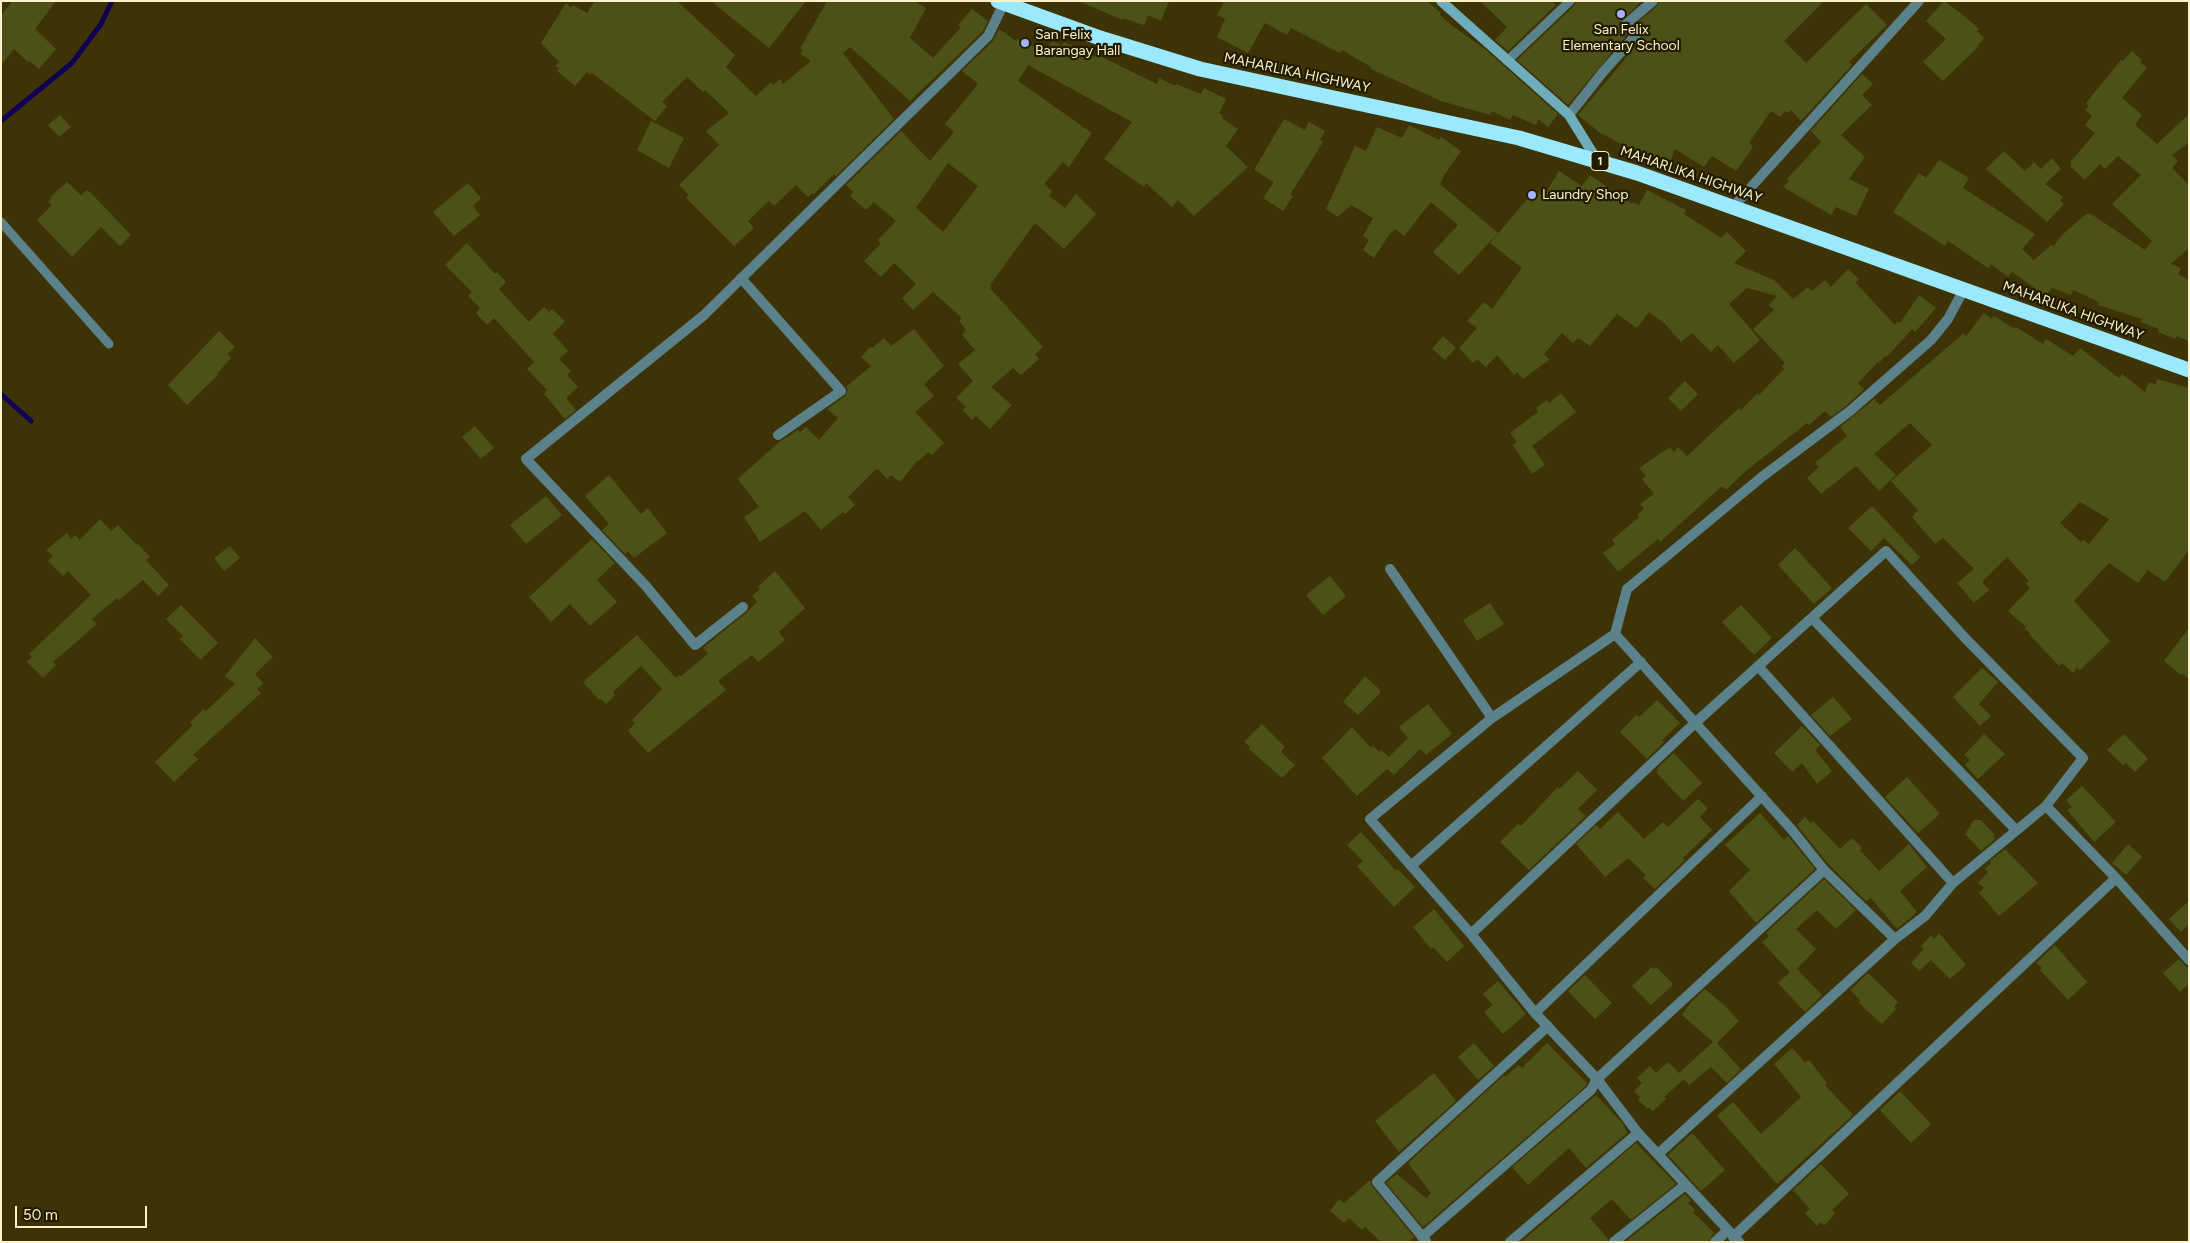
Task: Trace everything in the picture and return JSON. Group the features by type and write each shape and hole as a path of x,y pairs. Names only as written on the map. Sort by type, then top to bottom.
{"highway":[{"name":"MAHARLIKA HIGHWAY","path":"1002,2 1100,38 1200,68 1519,138 1597,160 1734,206 2189,370"}],"street":[{"path":"1440,1 1569,115 1597,160"},
{"path":"1569,115 1603,72 1636,35 1625,25 1653,1"},
{"path":"1734,206 1919,1"},
{"path":"743,606 694,645 645,585 526,459 703,316 988,36 1002,2"},
{"path":"741,278 841,391 778,435"},
{"path":"1733,1236 1638,1133 1597,1079 1535,1013 1471,934 1370,819 1492,718 1615,634 1627,589 1763,476 1850,411 1930,340 1948,319 1964,289"},
{"path":"1471,934 1695,723 1813,619 1886,551 1966,639 2083,758 2046,806 1953,883 1925,916 1895,939 1658,1154"},
{"path":"1390,569 1492,718"},
{"path":"1813,619 2016,830"},
{"path":"1615,634 1762,796 1824,870 1895,939"},
{"path":"1412,866 1641,662"},
{"path":"1758,666 1953,883"},
{"path":"1535,1013 1762,796"},
{"path":"2046,806 2116,878 2189,960"},
{"path":"1548,1026 1377,1182 1425,1239 1591,1090 1597,1079 1824,870"},
{"path":"1715,1242 1733,1236 2116,878"},
{"path":"1510,1242 1638,1133"},
{"path":"1614,1242 1685,1185"}],"lane":[{"path":"1507,61 1570,1"},
{"path":"1,222 109,344"}],"building":[{"path":"13,1 56,1 35,29 56,49 39,69 14,49 1,65 1,15"},
{"path":"595,1 677,1 735,55 726,67 756,96 771,82 773,85 780,79 783,84 811,61 800,54 803,50 800,49 827,1 914,1 926,8 910,38 933,58 961,27 958,25 972,9 988,21 982,32 910,101 850,47 843,53 894,119 836,176 834,174 813,195 812,193 808,197 796,185 774,206 769,201 748,221 754,228 734,246 686,198 689,195 679,185 719,145 706,131 729,113 705,90 703,92 687,77 662,102 667,106 655,121 592,73 590,75 587,72 575,86 557,71 559,68 555,66 559,62 541,43 566,3 571,8 573,5 587,13"},
{"path":"711,1 806,1 769,48"},
{"path":"1078,1 1169,1 1161,21 1148,15 1144,25 1123,18 1123,20"},
{"path":"1225,1 1427,1 1450,24 1486,50 1558,114 1548,127 1538,119 1536,125 1513,115 1510,120 1492,111 1490,115 1441,101 1371,69 1371,67 1342,50 1340,53 1291,28 1287,35 1265,23 1248,53 1217,37 1225,19 1217,15"},
{"path":"1480,1 1552,1 1556,5 1508,51 1495,40 1507,27"},
{"path":"1576,1 1642,1 1619,23 1619,27 1626,36 1568,105 1517,60 1574,6"},
{"path":"1660,1 1824,1 1784,41 1806,63 1866,4 1887,25 1849,62 1852,65 1801,121 1791,110 1788,113 1785,111 1780,117 1771,111 1749,143 1753,146 1736,171 1712,156 1704,167 1675,149 1670,162 1640,151 1639,153 1600,133 1578,115 1641,40 1642,32 1635,25 1657,6"},
{"path":"1944,1 1979,29 1977,31 1984,38 1979,46 1943,81 1923,62 1946,39 1926,21"},
{"path":"999,29 1016,41 1017,39 1041,50 1043,46 1048,48 1052,41 1062,46 1064,42 1094,57 1096,54 1157,84 1159,78 1175,86 1176,84 1201,94 1204,88 1226,99 1219,113 1223,116 1222,118 1238,129 1226,146 1248,167 1194,216 1178,200 1172,207 1146,183 1144,187 1104,159 1132,122 1028,65 1018,81 1092,133 1069,167 1063,162 1044,184 1052,191 1049,196 1065,208 1076,194 1096,214 1064,249 1035,223 990,285 992,286 990,288 1043,347 1035,354 1039,359 1021,375 1013,368 991,387 1012,405 990,429 976,416 972,420 963,410 966,407 956,398 973,381 958,364 975,350 962,335 966,330 959,321 962,318 933,292 913,310 902,298 916,284 894,263 881,277 864,261 881,243 878,240 896,221 874,202 866,210 850,196 853,192 846,185 901,131 930,161 954,132 945,124 978,84 962,71 993,41","holes":["948,163 978,186 943,232 916,208"]},
{"path":"2132,51 2142,60 2140,62 2147,68 2122,98 2142,115 2135,125 2157,144 2189,114 2189,142 2172,155 2178,161 2172,168 2189,185 2189,248 2171,264 2181,268 2178,274 2189,280 2189,342 2177,336 2175,339 2158,332 2159,329 2141,322 2142,319 2098,305 2099,302 2073,290 2071,295 2052,288 2046,296 2012,272 2008,277 1991,264 1988,268 1948,241 1945,246 1893,212 1919,173 1926,178 1939,160 1969,178 1963,188 2035,234 2022,249 2034,260 2051,245 2054,246 2061,236 2086,214 2091,214 2145,250 2152,241 2112,204 2141,175 2118,156 2105,169 2100,164 2085,180 2071,167 2071,161 2095,133 2085,125 2092,116 2085,110 2089,106 2086,103 2121,60 2123,61"},
{"path":"1862,74 1873,84 1862,95 1872,105 1841,135 1865,157 1849,179 1869,189 1856,216 1836,207 1831,215 1783,187 1789,181 1787,179 1821,142 1811,131"},
{"path":"60,115 71,127 59,137 48,125"},
{"path":"1284,119 1305,130 1309,122 1325,131 1320,140 1323,142 1290,195 1293,196 1283,211 1263,198 1274,182 1254,170"},
{"path":"651,121 684,138 669,168 637,150"},
{"path":"1409,125 1439,140 1441,137 1461,151 1440,184 1498,233 1459,275 1433,252 1458,225 1431,202 1404,236 1395,229 1391,232 1374,258 1363,250 1369,240 1363,236 1373,218 1351,205 1338,217 1326,209 1355,146 1366,151 1377,127 1402,138"},
{"path":"2004,151 2025,171 2034,162 2041,169 2052,158 2061,169 2045,184 2063,197 2060,201 2064,204 2047,222 1986,169"},
{"path":"1559,171 1582,186 1590,175 1632,204 1633,202 1639,205 1647,190 1686,210 1684,214 1721,238 1727,232 1746,251 1734,263 1774,280 1793,299 1808,287 1812,291 1825,280 1831,287 1848,269 1859,279 1855,282 1895,325 1898,321 1900,323 1919,295 1936,308 1915,332 1912,329 1887,357 1885,356 1878,362 1858,383 1864,389 1846,406 1831,417 1825,411 1809,425 1807,423 1747,470 1726,490 1722,486 1660,542 1658,539 1618,572 1603,553 1615,544 1612,540 1639,517 1637,515 1644,509 1640,504 1654,494 1642,479 1646,476 1639,468 1670,447 1674,452 1678,447 1687,456 1739,408 1741,410 1758,393 1759,395 1784,369 1782,366 1785,363 1753,329 1774,310 1769,305 1777,296 1747,288 1729,304 1760,340 1734,363 1718,345 1711,352 1692,333 1681,342 1665,324 1649,312 1637,328 1617,314 1590,346 1578,338 1573,343 1562,333 1544,354 1549,360 1523,379 1517,372 1514,375 1497,355 1486,367 1477,359 1473,363 1459,348 1477,328 1467,321 1484,302 1492,309 1522,268 1490,243 1535,190 1541,195 1544,190 1547,191"},
{"path":"67,182 81,195 87,190 91,193 131,235 120,246 101,227 72,257 37,220 52,205 48,202 52,198 50,197"},
{"path":"468,183 481,198 473,206 480,215 454,236 433,212"},
{"path":"467,243 495,274 497,272 506,282 499,289 529,322 544,307 549,312 552,309 565,321 553,334 568,351 559,359 571,371 567,375 578,387 566,398 576,410 565,419 544,394 547,390 527,369 534,362 494,318 487,325 476,313 480,308 468,296 472,292 445,265"},
{"path":"1984,313 1992,319 1994,316 2015,329 2016,327 2043,344 2046,339 2073,356 2080,348 2119,378 2122,374 2145,392 2149,382 2156,385 2157,379 2189,388 2189,550 2165,582 2148,570 2138,583 2109,563 2074,601 2110,641 2080,670 2077,668 2073,673 2062,663 2059,666 2024,628 2026,627 2008,611 2030,588 2026,584 2029,581 2007,557 1982,582 1989,590 1974,603 1957,583 1974,569 1943,538 1935,544 1912,517 1918,510 1891,481 1932,445 1910,423 1874,454 1896,475 1879,491 1856,466 1821,494 1807,478 1819,467 1815,463 1847,436 1840,427 1874,399 1880,405 1964,333 1966,336","holes":["2080,502 2109,519 2089,544 2083,540 2081,542 2060,523"]},
{"path":"914,329 944,366 924,384 934,396 915,412 944,443 932,455 928,452 918,460 900,482 891,475 887,479 878,469 875,470 848,497 855,505 821,530 805,511 760,542 744,517 759,507 738,479 779,442 798,430 800,432 806,427 819,440 838,418 827,409 845,396 848,390 846,387 871,366 861,357 870,347 872,348 884,338 891,346"},
{"path":"219,331 235,347 227,354 231,358 218,375 187,405 168,385"},
{"path":"1443,336 1456,348 1445,360 1432,349"},
{"path":"1685,381 1698,394 1681,411 1668,398"},
{"path":"1561,393 1576,412 1532,446 1545,465 1532,474 1513,445 1517,442 1510,433 1538,412 1536,408 1547,400 1549,403"},
{"path":"475,426 494,448 481,459 462,437"},
{"path":"609,475 641,514 648,508 667,533 634,558 628,551 625,554 602,530 609,524 585,496"},
{"path":"546,496 562,515 526,544 510,525"},
{"path":"1872,506 1920,557 1912,565 1884,538 1871,551 1848,528"},
{"path":"100,519 111,531 118,525 138,544 150,557 146,560 169,585 158,596 143,580 119,600 117,598 92,619 97,624 53,662 56,665 43,678 27,662 32,657 29,654 91,595 68,571 63,576 48,561 53,556 46,550 67,533 71,539 75,535 80,540"},
{"path":"592,539 615,563 597,580 617,602 590,626 570,604 551,622 529,597"},
{"path":"230,546 240,558 224,571 214,558"},
{"path":"1795,548 1832,588 1814,604 1778,565"},
{"path":"775,571 805,608 779,632 785,640 758,662 752,655 718,681 726,690 648,753 628,731 635,723 632,720 662,689 641,666 613,692 615,695 606,704 601,699 599,700 583,682 637,635 676,678 679,675 681,676 708,654 703,648 757,602 752,596 760,589 758,587"},
{"path":"1330,576 1346,596 1323,615 1306,595"},
{"path":"1490,603 1504,624 1477,641 1463,620"},
{"path":"181,605 218,643 200,660 180,639 183,636 166,619"},
{"path":"1741,605 1772,638 1754,655 1722,622"},
{"path":"2189,628 2189,679 2164,661"},
{"path":"255,638 273,657 255,674 263,683 257,689 261,693 193,755 198,759 174,782 155,762 193,725 190,722 204,709 206,711 235,684 225,676"},
{"path":"1982,668 1998,682 1979,704 1991,716 1980,726 1953,697"},
{"path":"1365,676 1380,690 1380,693 1358,715 1343,702"},
{"path":"1833,697 1852,719 1830,736 1811,715"},
{"path":"1657,700 1680,723 1662,740 1664,742 1647,759 1620,732 1636,715 1639,717"},
{"path":"1428,704 1452,734 1426,755 1420,749 1394,775 1387,769 1357,796 1322,758 1352,727 1371,748 1373,746 1380,752 1381,750 1389,757 1408,738 1399,727"},
{"path":"1262,724 1285,747 1281,752 1295,765 1282,778 1249,749 1250,747 1244,742"},
{"path":"1802,726 1820,745 1815,750 1832,771 1817,784 1802,763 1792,772 1774,753"},
{"path":"1984,734 2005,754 1978,779 1965,765 1970,760 1964,755"},
{"path":"2124,734 2148,759 2135,772 2126,763 2123,765 2107,750"},
{"path":"1674,753 1702,783 1683,801 1656,772 1657,768"},
{"path":"1578,771 1597,790 1578,809 1586,816 1529,870 1500,842 1518,824 1521,826 1558,787 1559,789"},
{"path":"1907,777 1940,814 1918,833 1885,797"},
{"path":"2082,786 2116,822 2094,842 2067,810 2072,807 2066,800"},
{"path":"1698,799 1708,808 1700,817 1712,830 1655,889 1643,878 1646,875 1628,858 1605,877 1576,844 1596,825 1600,829 1618,812 1644,839 1663,822 1668,827"},
{"path":"1760,813 1784,840 1788,836 1815,869 1756,923 1729,891 1750,870 1725,845"},
{"path":"1805,817 1811,823 1813,821 1840,849 1852,838 1879,871 1909,844 1927,867 1900,891 1917,912 1897,929 1871,898 1866,901 1829,865 1797,825"},
{"path":"1974,820 1981,820 1995,835 1993,837 1995,839 1981,851 1965,834"},
{"path":"1361,832 1396,871 1398,869 1415,887 1394,907 1357,866 1363,861 1347,845"},
{"path":"2128,844 2142,857 2126,875 2112,863"},
{"path":"2005,849 2038,883 1999,916 1979,893 1984,888 1978,883 1988,872 1985,869 1991,863 1990,861"},
{"path":"1824,879 1856,910 1836,929 1817,910 1796,929 1816,949 1797,969 1822,995 1805,1012 1778,983 1790,972 1762,942 1769,936 1766,933"},
{"path":"2189,901 2189,924 2181,932 2169,919"},
{"path":"1434,909 1464,946 1447,962 1433,947 1431,949 1413,927"},
{"path":"1939,933 1966,965 1950,979 1931,960 1919,971 1911,963 1924,949 1921,946 1931,935 1934,939"},
{"path":"2055,945 2087,982 2068,1000 2040,970 2042,968 2036,963"},
{"path":"2179,959 2189,970 2189,984 2180,992 2163,973"},
{"path":"1652,967 1654,969 1656,967 1672,983 1672,986 1651,1005 1632,986"},
{"path":"1868,973 1898,1002 1894,1007 1896,1009 1882,1024 1864,1008 1859,1002 1860,1000 1850,990"},
{"path":"1585,975 1612,1003 1595,1019 1568,991"},
{"path":"1498,981 1526,1014 1503,1034 1484,1012 1493,1005 1483,994"},
{"path":"1705,989 1739,1021 1717,1043 1741,1069 1727,1083 1711,1067 1689,1085 1684,1079 1664,1097 1666,1099 1653,1111 1649,1107 1648,1109 1638,1100 1640,1097 1634,1091 1642,1083 1637,1078 1650,1066 1656,1073 1668,1062 1679,1073 1713,1042 1682,1015 1692,1001"},
{"path":"1474,1043 1494,1066 1478,1080 1458,1057"},
{"path":"1547,1043 1587,1083 1586,1086 1423,1227 1386,1183 1397,1174 1426,1198 1431,1193 1408,1163 1503,1076 1506,1076 1519,1065 1522,1068"},
{"path":"1792,1048 1805,1062 1809,1060 1827,1083 1825,1085 1853,1115 1777,1184 1717,1116 1733,1102 1761,1134 1781,1116 1801,1097 1774,1064"},
{"path":"1434,1073 1456,1101 1399,1152 1375,1121"},
{"path":"1900,1091 1931,1124 1911,1143 1880,1110"},
{"path":"1596,1095 1623,1124 1627,1133 1586,1168 1569,1148 1528,1185 1512,1167"},
{"path":"1692,1133 1725,1170 1701,1191 1668,1155"},
{"path":"1636,1143 1676,1184 1631,1220 1612,1199 1590,1218 1608,1239 1607,1242 1521,1242"},
{"path":"1821,1164 1849,1194 1832,1210 1835,1213 1825,1225 1820,1222 1817,1226 1805,1213 1810,1209 1793,1190"},
{"path":"1370,1180 1372,1186 1414,1237 1408,1242 1381,1242 1365,1227 1362,1230 1349,1218 1344,1223 1330,1211 1339,1199 1344,1203"},
{"path":"1685,1194 1691,1200 1688,1203 1695,1210 1693,1212 1714,1233 1708,1242 1625,1242"}],"waterway":[{"path":"1,121 72,63 101,24 112,1"},
{"path":"1,394 31,421"}],"place":[{"name":"San Felix Elementary School","path":"1621,14"},
{"name":"San Felix Barangay Hall","path":"1025,43"},
{"name":"Laundry Shop","path":"1532,195"}]}
